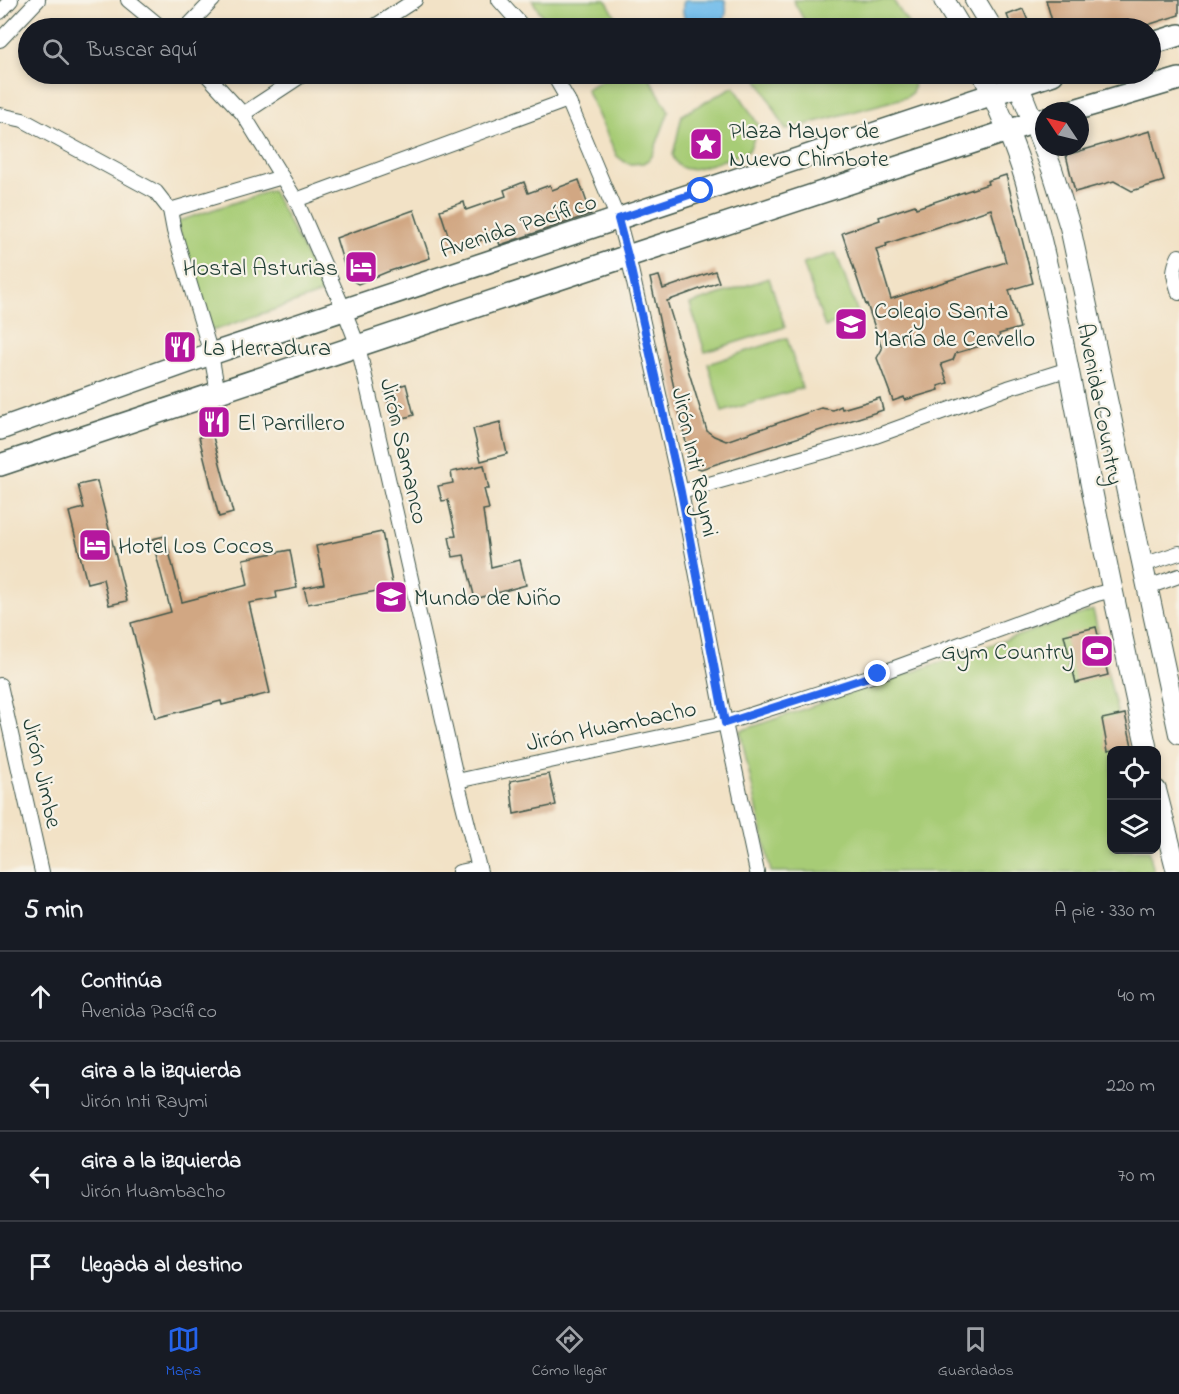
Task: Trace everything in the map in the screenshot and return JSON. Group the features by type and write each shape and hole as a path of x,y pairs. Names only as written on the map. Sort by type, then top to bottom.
{"main road":[{"path":"944,0 955,18"},
{"path":"975,0 986,18"},
{"path":"1161,41 1179,35"},
{"path":"1089,106 1179,79"},
{"name":"Avenida Country","path":"987,84 1008,131 1024,178 1041,242 1146,746"},
{"name":"Avenida Pacífico","path":"0,429 211,354 991,93 1008,84"},
{"name":"Avenida Country","path":"1020,84 1035,113"},
{"path":"0,465 1035,122"},
{"name":"Avenida Country","path":"1048,156 1070,227 1179,734"},
{"path":"1089,474 1122,467"},
{"path":"1136,700 1170,693"},
{"path":"1159,800 1177,872"}],"street":[{"path":"0,12 11,0"},
{"path":"21,18 38,0"},
{"path":"128,0 150,18"},
{"path":"196,18 213,0"},
{"path":"387,18 415,0"},
{"path":"499,0 515,18"},
{"path":"0,40 18,21"},
{"name":"Jirón Samanco","path":"215,84 243,114 296,200 345,310 358,346 479,870"},
{"path":"243,114 289,84"},
{"name":"Jirón Inti Raymi","path":"559,84 618,219 628,256 681,492 725,723 757,872"},
{"path":"296,200 568,100"},
{"path":"0,115 23,120 156,192 170,210 174,231 211,354 218,393"},
{"path":"170,210 282,177"},
{"path":"1179,256 1174,266 1174,278 1179,293"},
{"path":"681,492 862,441 1008,388 1069,369"},
{"path":"1143,565 1179,553"},
{"path":"1148,587 1179,576"},
{"name":"Jirón Huambacho","path":"457,781 725,723 878,674 1113,590"},
{"name":"Jirón Jimbe","path":"0,685 42,872"},
{"path":"459,872 479,870"}],"green space":[{"path":"532,0 606,0 616,18 544,18"},
{"path":"793,0 893,0 905,18 803,18"},
{"path":"595,84 653,84 669,111 652,156 648,160 631,164 617,156 586,89"},
{"path":"761,84 913,84 913,90 907,97 786,130"},
{"path":"734,86 759,126 749,151 694,169 681,167 676,163 673,155 682,115"},
{"path":"272,190 325,292 212,331 176,222"},
{"path":"836,253 859,316 825,327 803,263"},
{"path":"769,278 785,327 705,352 690,304"},
{"path":"787,338 802,388 722,412 708,364"},
{"path":"1093,610 1125,746 1107,746 1107,854 1150,854 1154,872 771,872 740,731"}],"water":[{"path":"684,0 725,0 726,13 725,18 685,18"}],"building":[{"path":"1046,0 1179,0 1179,15 1161,21 1161,18 1051,18"},
{"path":"1023,9 1027,18 1008,18 1007,15"},
{"path":"1150,131 1164,181 1132,191 1114,181 1075,192 1066,156 1089,156 1089,148"},
{"path":"1006,175 1033,283 1009,290 1020,328 999,334 1000,337 994,339 994,342 956,353 953,360 941,364 948,383 938,386 939,390 905,400 904,397 893,401 877,358 882,349 842,233 880,220 879,217 915,205 916,208 988,184 987,181","holes":["991,209 1006,262 891,299 876,249"]},
{"path":"579,180 591,214 500,245 496,235 453,250 440,210 464,202 466,210 506,196 504,190 524,182 528,193 550,185 552,190"},
{"path":"414,210 430,258 358,284 348,278 336,238"},
{"path":"715,271 719,282 667,301 707,431 726,441 821,408 833,410 841,406 842,409 880,398 883,410 701,469 691,466 650,278 659,276 663,289"},
{"path":"406,384 414,415 394,421 385,390"},
{"path":"500,422 507,454 481,461 473,429"},
{"path":"212,433 233,513 219,517 199,437"},
{"path":"484,465 489,489 484,489 489,509 483,510 491,567 520,560 526,585 475,599 464,555 453,557 449,537 456,536 448,500 442,501 438,486 453,483 451,472"},
{"name":"Hotel Los Cocos","path":"97,481 127,601 109,605 103,579 87,583 69,512 84,508 78,485"},
{"path":"382,532 393,588 308,604 304,588 324,584 316,546"},
{"path":"165,536 182,602 248,585 243,559 290,550 297,588 276,592 277,598 249,603 270,693 222,705 221,701 155,718 131,623 171,612 152,539"},
{"path":"1096,627 1108,675 1076,683 1064,635"},
{"path":"1125,714 1132,746 1107,746 1102,719"},
{"path":"549,774 556,805 514,814 510,781"}],"place":[{"name":"Plaza Mayor de Nuevo Chimbote","path":"706,144"},
{"name":"Hostal Asturias","path":"361,267"},
{"name":"Colegio Santa María de Cervello","path":"851,324"},
{"name":"La Herradura","path":"180,347"},
{"name":"El Parrillero","path":"214,422"},
{"name":"Hotel Los Cocos","path":"95,545"},
{"name":"Mundo de Niño","path":"391,597"},
{"name":"Gym Country","path":"1097,651"}],"route":[{"path":"701,191 618,219 681,492 725,723 878,674"}]}
